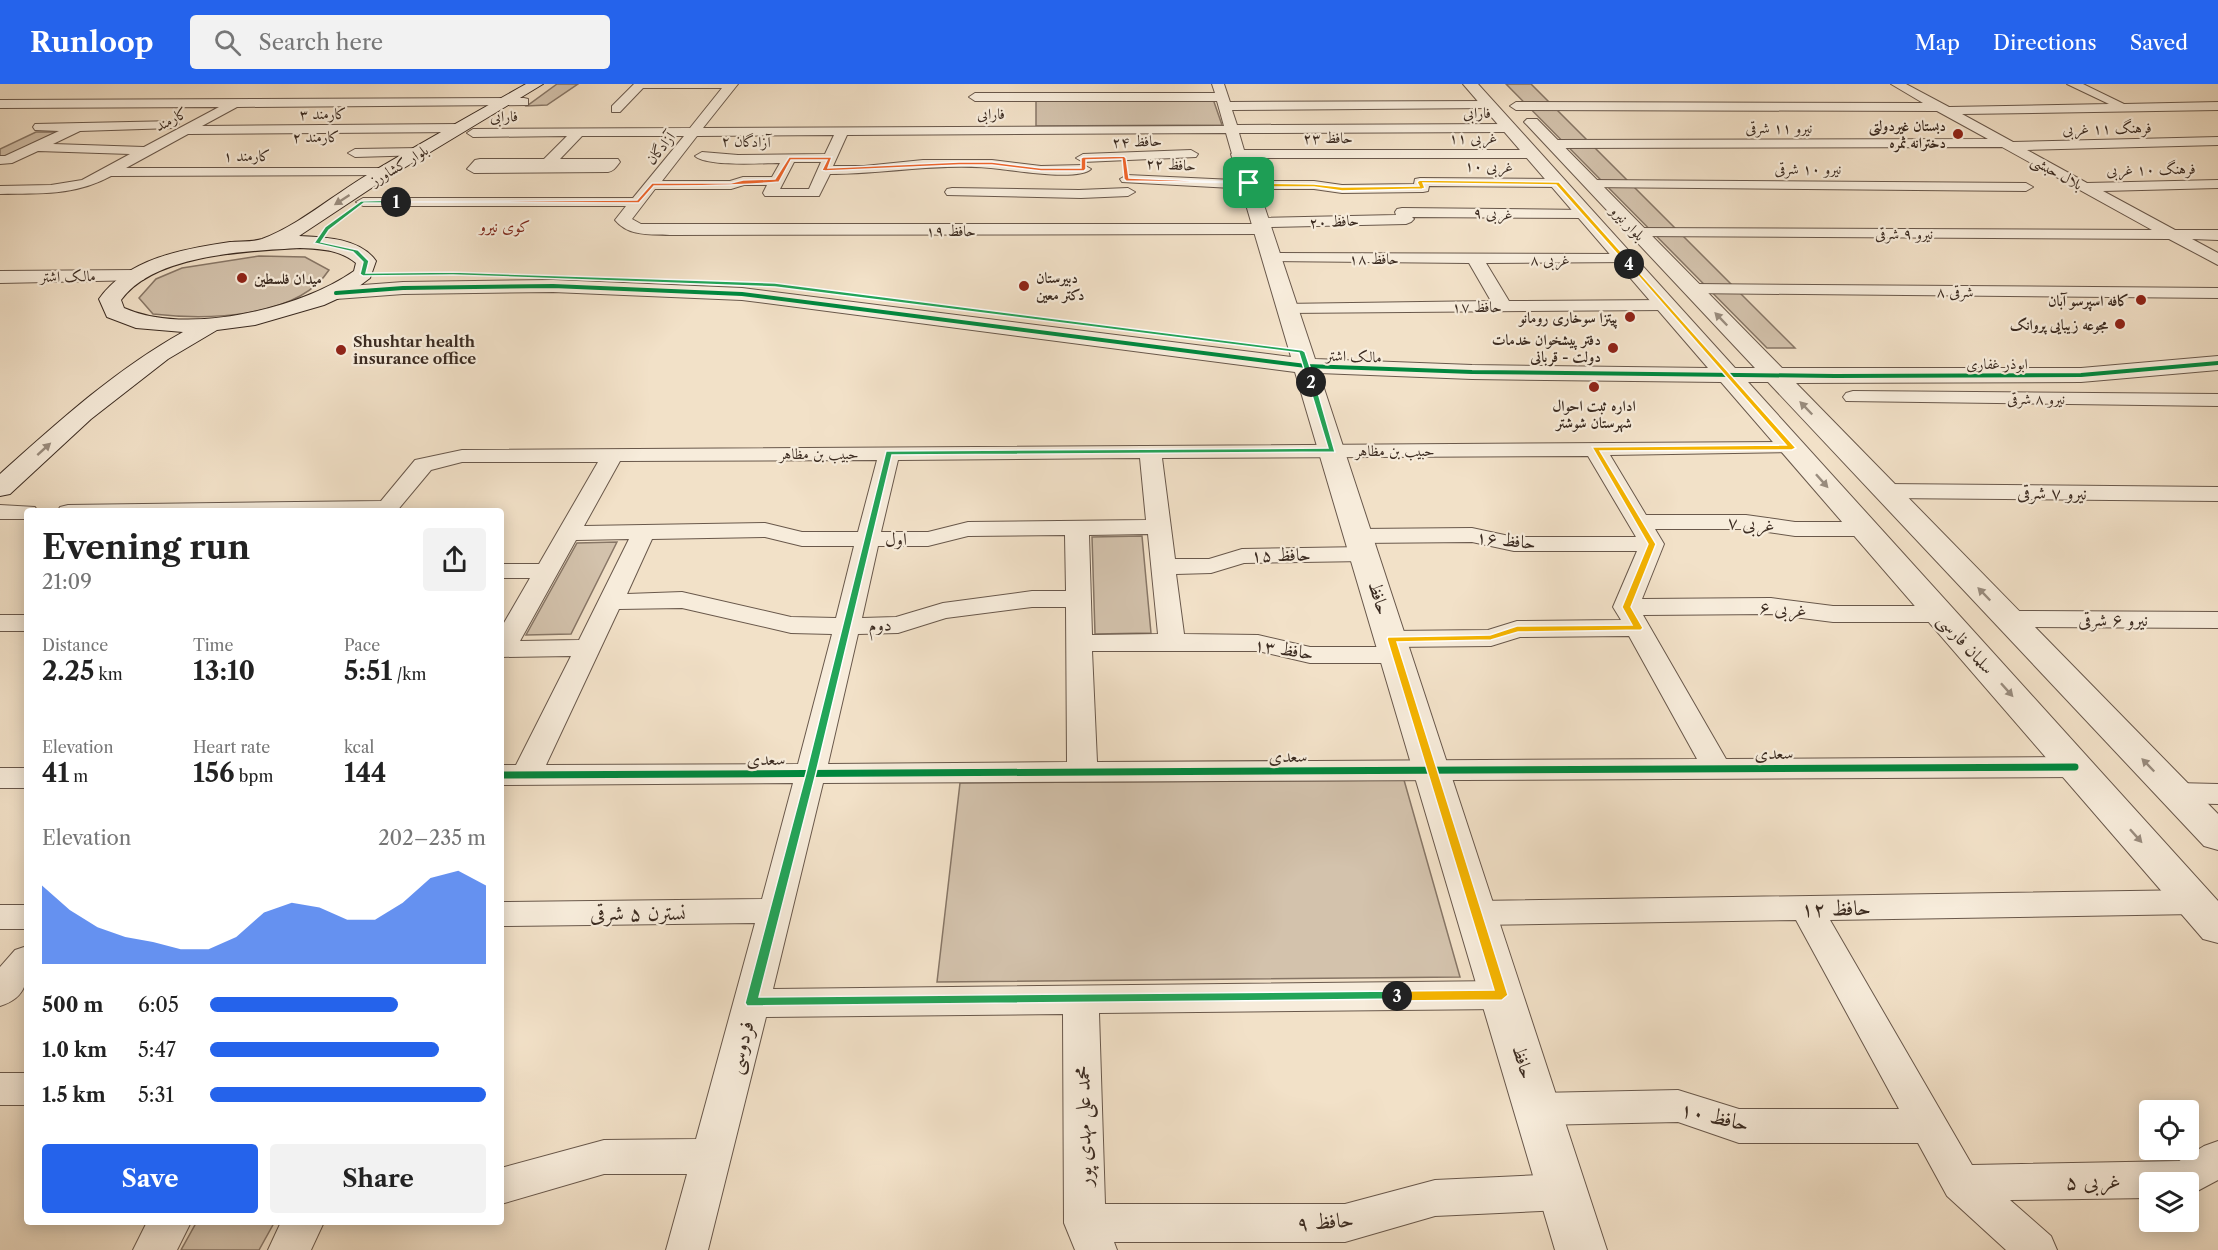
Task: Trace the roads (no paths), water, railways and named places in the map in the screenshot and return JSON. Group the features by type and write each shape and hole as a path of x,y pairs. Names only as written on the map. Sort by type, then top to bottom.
{"street":[{"name":"بلوار کشاورز","path":"515,101 536,84"},
{"name":"بلوار کشاورز","path":"317,243 327,229 466,131 515,101 553,84"},
{"path":"616,109 640,85 732,84"},
{"name":"آزادگان","path":"638,229 624,220 732,84"},
{"path":"942,230 978,84"},
{"name":"حافظ","path":"1218,84 1581,1250"},
{"name":"بلوار نیرو","path":"1470,84 1721,368"},
{"name":"بلال حبشی","path":"1897,84 2218,260"},
{"path":"2073,84 2159,122"},
{"name":"کارمند","path":"0,190 51,189 86,184 263,89"},
{"path":"1333,91 1341,106"},
{"name":"بلوار نیرو","path":"1502,92 1768,368"},
{"path":"0,104 515,101"},
{"path":"331,129 374,102"},
{"path":"967,130 1224,102 1341,106 1488,105"},
{"path":"92,103 34,129 172,124"},
{"path":"1516,106 1941,109 2218,106"},
{"path":"2,161 78,127"},
{"name":"فارابی","path":"466,131 1082,129 1243,163 1509,128"},
{"path":"1082,129 1085,192"},
{"name":"کارمند ۳","path":"185,130 466,131"},
{"path":"652,184 731,184 743,181 768,197 814,193 843,130"},
{"name":"حافظ ۲۴","path":"967,130 992,164 1041,170 1124,158 1191,154"},
{"name":"آزادگان ۲","path":"702,156 789,159 828,164 967,130"},
{"path":"2176,130 2218,149"},
{"name":"بلوار کشاورز","path":"261,243 288,235 420,152 466,131"},
{"path":"548,163 613,162 608,168 474,169 480,163 548,163 579,132"},
{"name":"فرهنگ ۱۱ غربی","path":"2007,145 2218,141"},
{"name":"نیرو ۱۱ شرقی","path":"1553,144 2007,145"},
{"path":"35,147 174,154"},
{"name":"کارمند ۲","path":"342,153 420,152"},
{"path":"1416,154 1428,172 1421,185 1409,225 1426,258"},
{"name":"حافظ ۲۳","path":"1243,163 1416,154"},
{"name":"۱۱ غربی","path":"1416,154 1531,154"},
{"path":"1124,158 1131,230"},
{"path":"223,172 243,159"},
{"path":"747,230 789,159"},
{"name":"۱۰ غربی","path":"1243,163 1314,185 1342,189 1421,185 1558,183"},
{"name":"حافظ ۲۲","path":"950,202 1081,194 1243,163"},
{"name":"کارمند ۱","path":"107,172 388,171"},
{"name":"نیرو ۱۰ شرقی","path":"1591,184 2026,187"},
{"name":"فرهنگ ۱۰ غربی","path":"2084,187 2218,184"},
{"path":"363,202 639,202"},
{"name":"۹ غربی","path":"1409,225 1585,214"},
{"name":"حافظ ۲۰","path":"1266,237 1335,219 1409,225"},
{"name":"حافظ ۱۹","path":"638,229 1131,230 1266,237"},
{"name":"نیرو ۹ شرقی","path":"1637,231 2218,235"},
{"name":"حافظ ۱۸","path":"1266,237 1426,258 1475,259"},
{"path":"261,243 317,243 332,244 356,251 366,261 363,274 336,293 301,307 212,324 169,325 135,321 115,312 110,299 129,280 193,255 261,243"},
{"path":"1475,259 1503,306"},
{"name":"۸ غربی","path":"1475,259 1625,260"},
{"name":"مالک اشتر","path":"363,274 453,273 775,285 1304,359"},
{"name":"مالک اشتر","path":"0,277 129,280"},
{"name":"مالک اشتر","path":"0,286 129,280"},
{"name":"مالک اشتر","path":"336,293 403,288 553,286 742,294 1304,359 1472,372 1768,368"},
{"name":"۸ شرقی","path":"1692,289 2218,293"},
{"name":"حافظ ۱۷","path":"1288,308 1665,305"},
{"path":"0,488 82,414 152,361 212,324"},
{"path":"0,458 65,403 169,325"},
{"name":"ابوذر غفاری","path":"1768,368 1941,363 2103,354 2218,342"},
{"name":"ابوذر غفاری","path":"1768,368 2081,375 2218,363"},
{"name":"سلمان فارسی","path":"1721,368 2218,928"},
{"path":"1768,368 2218,837"},
{"name":"نیرو ۸ شرقی","path":"1853,397 2218,400"},
{"name":"حبیب بن مظاهر","path":"387,508 423,465 462,456 1792,448"},
{"path":"1595,449 1652,544 1632,618 1717,769"},
{"path":"1150,452 1172,642"},
{"name":"فردوسی","path":"687,1250 811,773 866,539 889,453"},
{"path":"504,644 613,455"},
{"name":"نیرو ۷ شرقی","path":"1885,491 2218,494"},
{"path":"0,512 24,512"},
{"name":"۷ غربی","path":"1639,522 1746,522 1795,529 1864,529"},
{"name":"اول","path":"567,533 765,530 802,539 928,539 968,529 1158,527"},
{"path":"1077,528 1082,772"},
{"path":"513,775 588,648 644,532"},
{"name":"حافظ ۱۶","path":"1362,545 1472,535 1514,544 1652,544"},
{"name":"حافظ ۱۵","path":"1163,567 1211,566 1242,556 1362,545"},
{"path":"504,571 546,571"},
{"name":"دوم","path":"610,602 682,600 791,625 846,626 898,625 943,611 1032,600 1078,599"},
{"name":"۶ غربی","path":"1394,647 1491,638 1517,629 1771,606 1833,614 1940,614"},
{"name":"نیرو ۶ شرقی","path":"2008,619 2218,620"},
{"path":"0,623 24,623"},
{"name":"حافظ ۱۳","path":"1079,643 1258,643 1310,655 1394,647"},
{"path":"504,649 588,648"},
{"name":"سعدی","path":"513,775 2075,767"},
{"path":"0,778 24,778"},
{"path":"2176,793 2218,794"},
{"name":"حافظ ۱۲","path":"1476,913 2195,902"},
{"path":"1806,908 1962,1183 2036,1250"},
{"name":"نسترن ۵ شرقی","path":"504,914 775,911"},
{"path":"0,918 24,917"},
{"path":"0,992 24,963"},
{"path":"751,1003 1502,995"},
{"name":"محمد علی مهدی پور","path":"1081,999 1090,1237"},
{"path":"0,1089 24,1089"},
{"name":"حافظ ۱۰","path":"1538,1109 1678,1106 1739,1126 1929,1126"},
{"path":"504,1185 604,1157 711,1156"},
{"name":"۵ غربی","path":"1962,1183 2185,1179 2218,1158"},
{"name":"حافظ ۹","path":"1090,1237 1345,1223 1435,1198 1563,1192"},
{"path":"154,1250 168,1225"},
{"path":"289,1250 302,1225"}],"place":[{"name":"دبستان غیردولتی دخترانه ثمره","path":"1958,134"},
{"name":"میدان فلسطین","path":"242,278"},
{"name":"دبیرستان دکتر معین","path":"1024,286"},
{"name":"کافه اسپرسو آبان","path":"2141,300"},
{"name":"پیتزا سوخاری رومانو","path":"1630,317"},
{"name":"مجوعه زیبایی پروانک","path":"2120,324"},
{"name":"دفتر پیشخوان خدمات دولت - قربانی","path":"1613,348"},
{"name":"Shushtar health insurance office","path":"341,350"},
{"name":"اداره ثبت احوال شهرستان شوشتر","path":"1594,387"}],"district":[{"name":"کوی نیرو","path":"505,226"}]}
